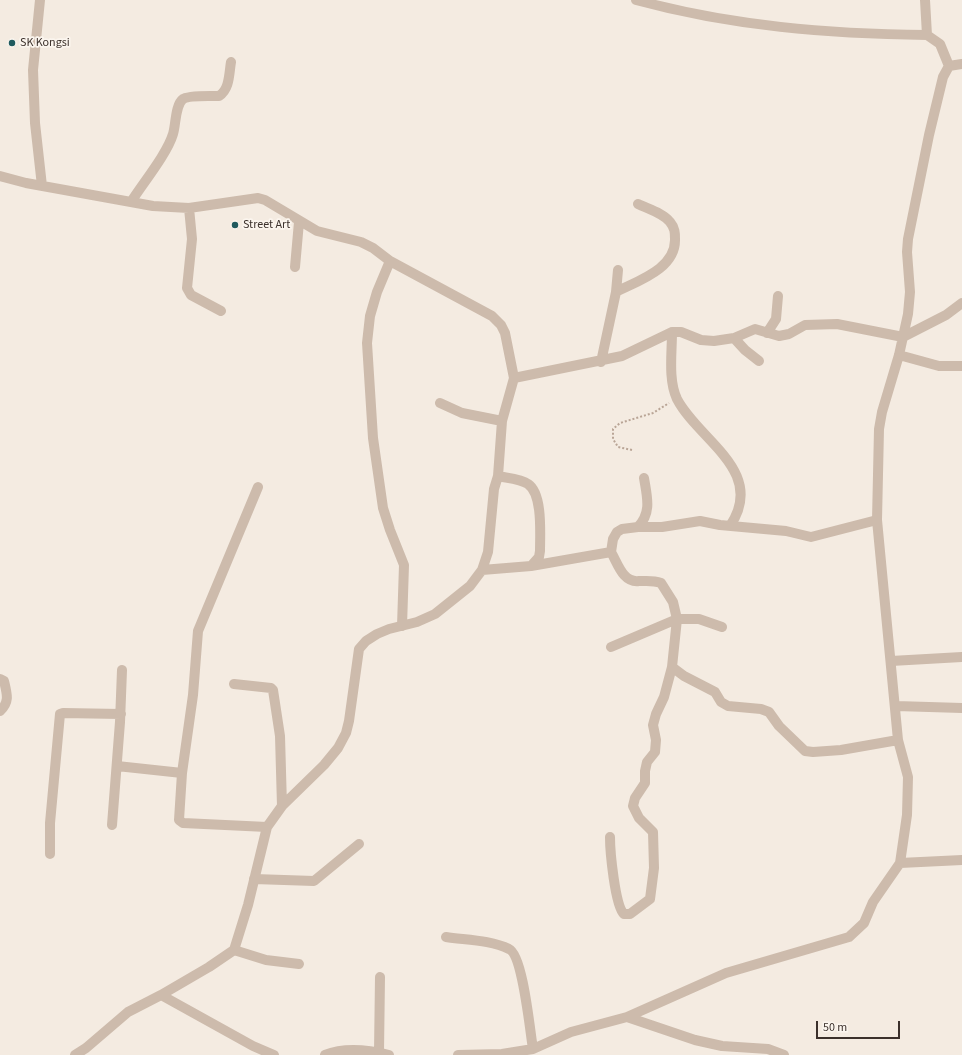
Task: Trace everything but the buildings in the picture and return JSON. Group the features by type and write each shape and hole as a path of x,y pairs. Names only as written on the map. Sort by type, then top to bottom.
{"street":[{"path":"40,0 33,70 35,123 42,186"},
{"path":"636,0 667,8 738,22 808,30 882,35 926,35 940,44 949,66"},
{"path":"925,0 926,35"},
{"path":"131,202 170,142 176,122 178,104 188,97 219,96 223,94 227,86 231,62"},
{"path":"949,66 962,64"},
{"path":"458,1055 502,1054 532,1049 571,1032 628,1017 726,973 850,937 864,923 873,902 900,863 909,796 908,777 898,740 892,661 877,520 879,429 882,412 899,355 908,314 910,292 907,252 908,239 928,135 943,77 949,66"},
{"path":"0,176 42,186 153,206 189,208 258,198 266,200 299,222 317,231 361,242 373,248 390,261 492,316 501,325 505,333 514,378 502,421 498,476 493,494 488,552 482,570 470,586 435,614 417,622 377,634 366,641 360,649 350,721 346,733 338,748 324,765 282,806 267,827 234,950 209,967 128,1012 86,1048 75,1055"},
{"path":"616,292 658,270 669,259 675,243 675,230 670,221 638,204"},
{"path":"189,208 192,239 187,288 191,295 221,311"},
{"path":"295,267 299,222"},
{"path":"390,261 377,292 370,316 367,343 374,438 383,508 404,565 402,626"},
{"path":"601,362 616,292 618,270"},
{"path":"768,333 776,319 778,296"},
{"path":"514,378 601,362 632,353 650,341 672,332 681,332 701,340 714,341 734,338 755,329 779,336 789,334 805,325 837,324 903,337 946,315 962,303"},
{"path":"672,332 672,382 676,398 686,414 729,460 736,472 740,493 740,504 736,518 730,526"},
{"path":"734,338 745,350 759,361"},
{"path":"899,355 939,366 962,366"},
{"path":"440,403 462,413 502,421"},
{"path":"498,476 528,484 536,493 538,501 540,551 539,557 531,566"},
{"path":"638,527 645,520 648,508 644,478"},
{"path":"258,487 198,631 182,773 181,822 267,827"},
{"path":"610,837 613,871 620,908 624,914 630,914 649,901 651,895 654,868 653,832 639,818 633,806 635,798 645,783 647,762 654,752 656,740 653,725 656,714 664,697 672,667 677,619 673,602 661,583 650,580 637,582 629,580 623,574 612,552 613,539 617,532 638,527 662,527 700,521 730,526 786,531 811,537 877,520"},
{"path":"482,570 531,566 612,552"},
{"path":"611,647 650,629 677,619 699,619 722,627"},
{"path":"892,661 962,657"},
{"path":"672,667 684,676 715,692 721,702 728,706 761,709 769,712 779,726 805,751 813,752 841,750 898,740"},
{"path":"112,825 121,714 122,670"},
{"path":"0,711 8,701 2,680"},
{"path":"234,684 271,688 273,690 280,736 282,806"},
{"path":"896,706 962,708"},
{"path":"50,854 50,823 60,714 121,714"},
{"path":"117,766 182,773"},
{"path":"254,879 314,881 359,844"},
{"path":"900,863 962,860"},
{"path":"446,937 488,943 510,949 514,952 520,968 532,1049"},
{"path":"234,950 266,960 299,964"},
{"path":"325,1055 343,1050 384,1054 380,977"},
{"path":"161,995 253,1046 274,1055"},
{"path":"628,1017 695,1040 722,1046 768,1049 784,1055"}],"path":[{"path":"632,450 618,447 612,439 613,429 620,423 653,412 676,398"}],"place":[{"name":"SK Kongsi","path":"12,43"},
{"name":"Street Art","path":"235,225"}]}
